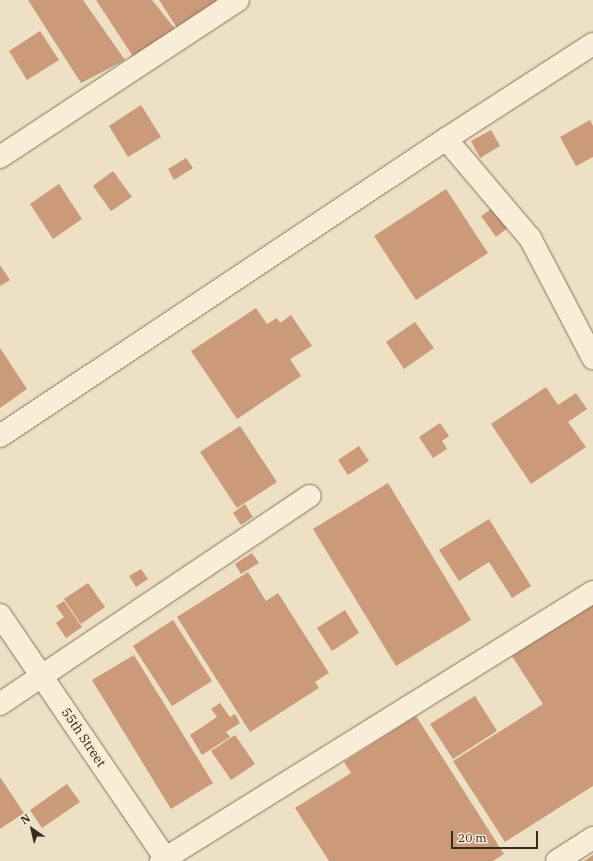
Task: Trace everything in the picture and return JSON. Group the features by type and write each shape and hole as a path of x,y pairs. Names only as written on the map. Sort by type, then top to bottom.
{"street":[{"path":"0,156 238,0"},
{"path":"0,436 446,139 593,44"},
{"path":"446,139 530,238 593,358"},
{"path":"0,704 310,496"},
{"path":"164,860 593,592"},
{"name":"55th Street","path":"0,615 164,860"},
{"path":"557,861 593,838"}],"building":[{"path":"28,0 83,0 125,60 81,83"},
{"path":"96,0 152,0 176,30 134,58"},
{"path":"159,0 216,0 219,5 179,31"},
{"path":"40,31 59,60 27,80 9,51"},
{"path":"141,105 161,137 128,157 109,126"},
{"path":"590,120 593,126 593,157 576,166 560,137"},
{"path":"491,130 500,146 480,158 471,141"},
{"path":"186,158 193,168 174,180 168,169"},
{"path":"113,171 132,197 111,211 93,186"},
{"path":"59,184 82,219 53,239 30,204"},
{"path":"446,189 488,253 416,300 374,236"},
{"path":"495,206 509,227 496,237 481,216"},
{"path":"0,265 10,280 0,286"},
{"path":"256,308 267,324 277,318 280,323 291,315 312,346 290,359 301,376 237,419 191,351"},
{"path":"415,322 434,348 404,369 386,342"},
{"path":"0,348 27,389 0,408"},
{"path":"546,387 558,405 576,393 587,409 568,422 586,447 531,484 491,424"},
{"path":"440,423 449,436 442,441 447,449 433,458 419,437"},
{"path":"240,426 277,482 237,508 200,452"},
{"path":"359,446 369,461 348,475 338,460"},
{"path":"388,483 471,620 396,666 313,529"},
{"path":"245,504 253,517 241,525 233,513"},
{"path":"489,519 531,586 512,598 489,562 459,581 439,550"},
{"path":"252,553 259,563 241,574 235,564"},
{"path":"141,569 148,579 136,587 129,576"},
{"path":"248,572 266,601 278,593 329,673 315,682 319,688 250,732 177,617"},
{"path":"88,583 105,607 81,624 64,599"},
{"path":"64,601 82,627 66,638 56,623 64,617 56,606"},
{"path":"593,604 593,786 505,842 453,761 543,704 512,656"},
{"path":"345,610 359,633 332,651 317,628"},
{"path":"173,620 212,681 172,706 133,646"},
{"path":"134,655 213,783 171,809 92,680"},
{"path":"475,696 497,731 453,759 430,724"},
{"path":"220,703 230,717 235,714 240,723 226,732 230,737 202,755 190,735 217,717 211,709"},
{"path":"416,716 504,854 493,861 329,861 295,808 351,773 344,762"},
{"path":"235,735 255,764 231,780 211,751"},
{"path":"0,777 24,813 0,829"},
{"path":"67,784 80,802 42,828 30,810"},
{"path":"593,855 593,861 584,861"}]}
